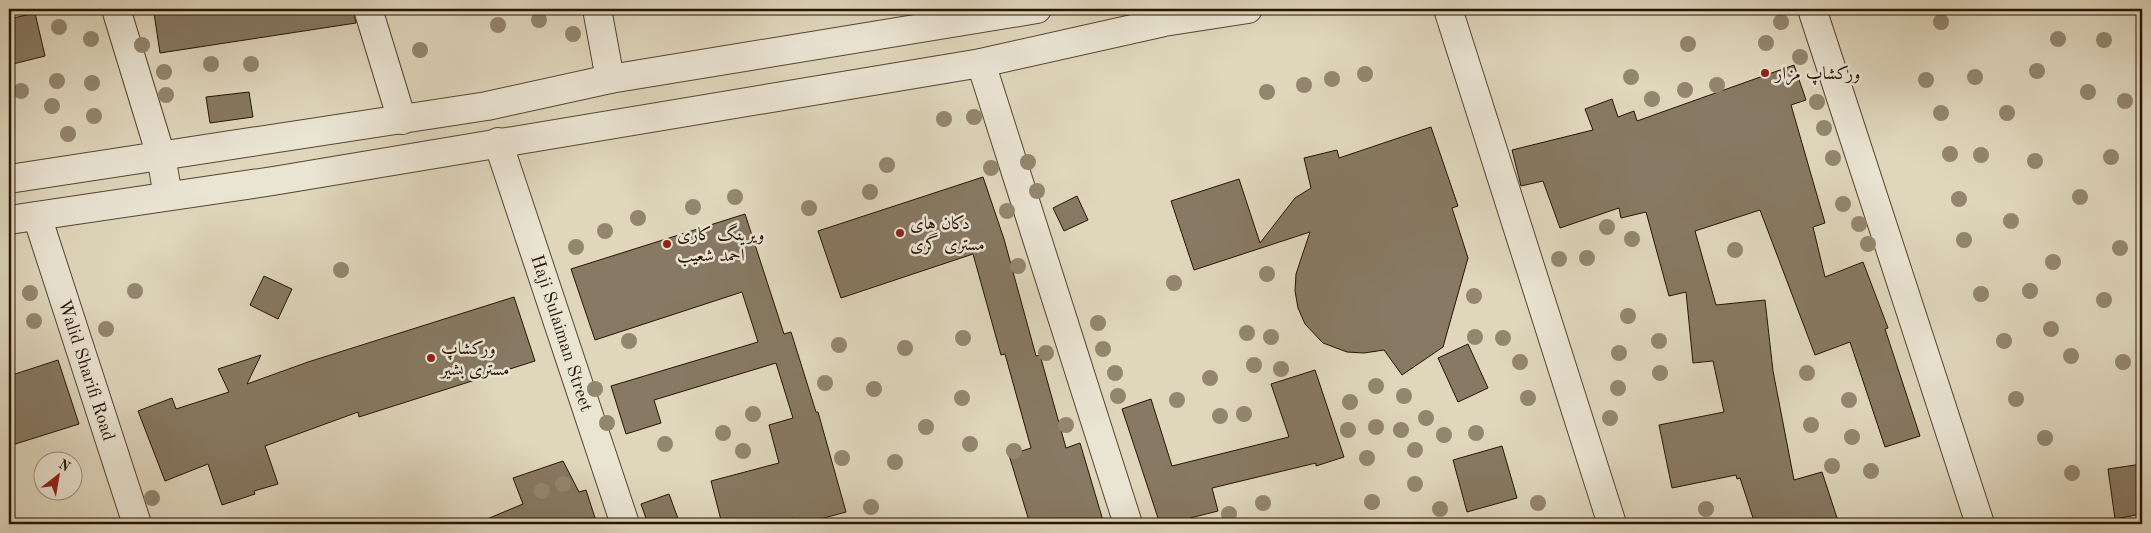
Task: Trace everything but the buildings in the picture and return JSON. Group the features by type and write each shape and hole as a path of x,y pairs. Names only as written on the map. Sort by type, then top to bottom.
{"street":[{"path":"116,9 161,156 168,196"},
{"path":"368,9 402,120"},
{"path":"597,9 610,79"},
{"path":"9,179 487,106 610,79 1038,9"},
{"path":"9,220 168,196 981,63 1163,15 1248,9"},
{"path":"1448,9 1612,524"},
{"path":"1812,9 1980,524"},
{"path":"981,63 1128,524"},
{"name":"Haji Sulaiman Street","path":"498,142 625,524"},
{"name":"Walid Sharifi Road","path":"37,216 137,524"}],"place":[{"name":"ورکشاپ مزار","path":"1765,73"},
{"name":"دکان های مستری گری","path":"900,233"},
{"name":"ویرینگ کاری احمد شعیب","path":"667,244"},
{"name":"ورکشاپ مستری بشیر","path":"431,358"}]}
